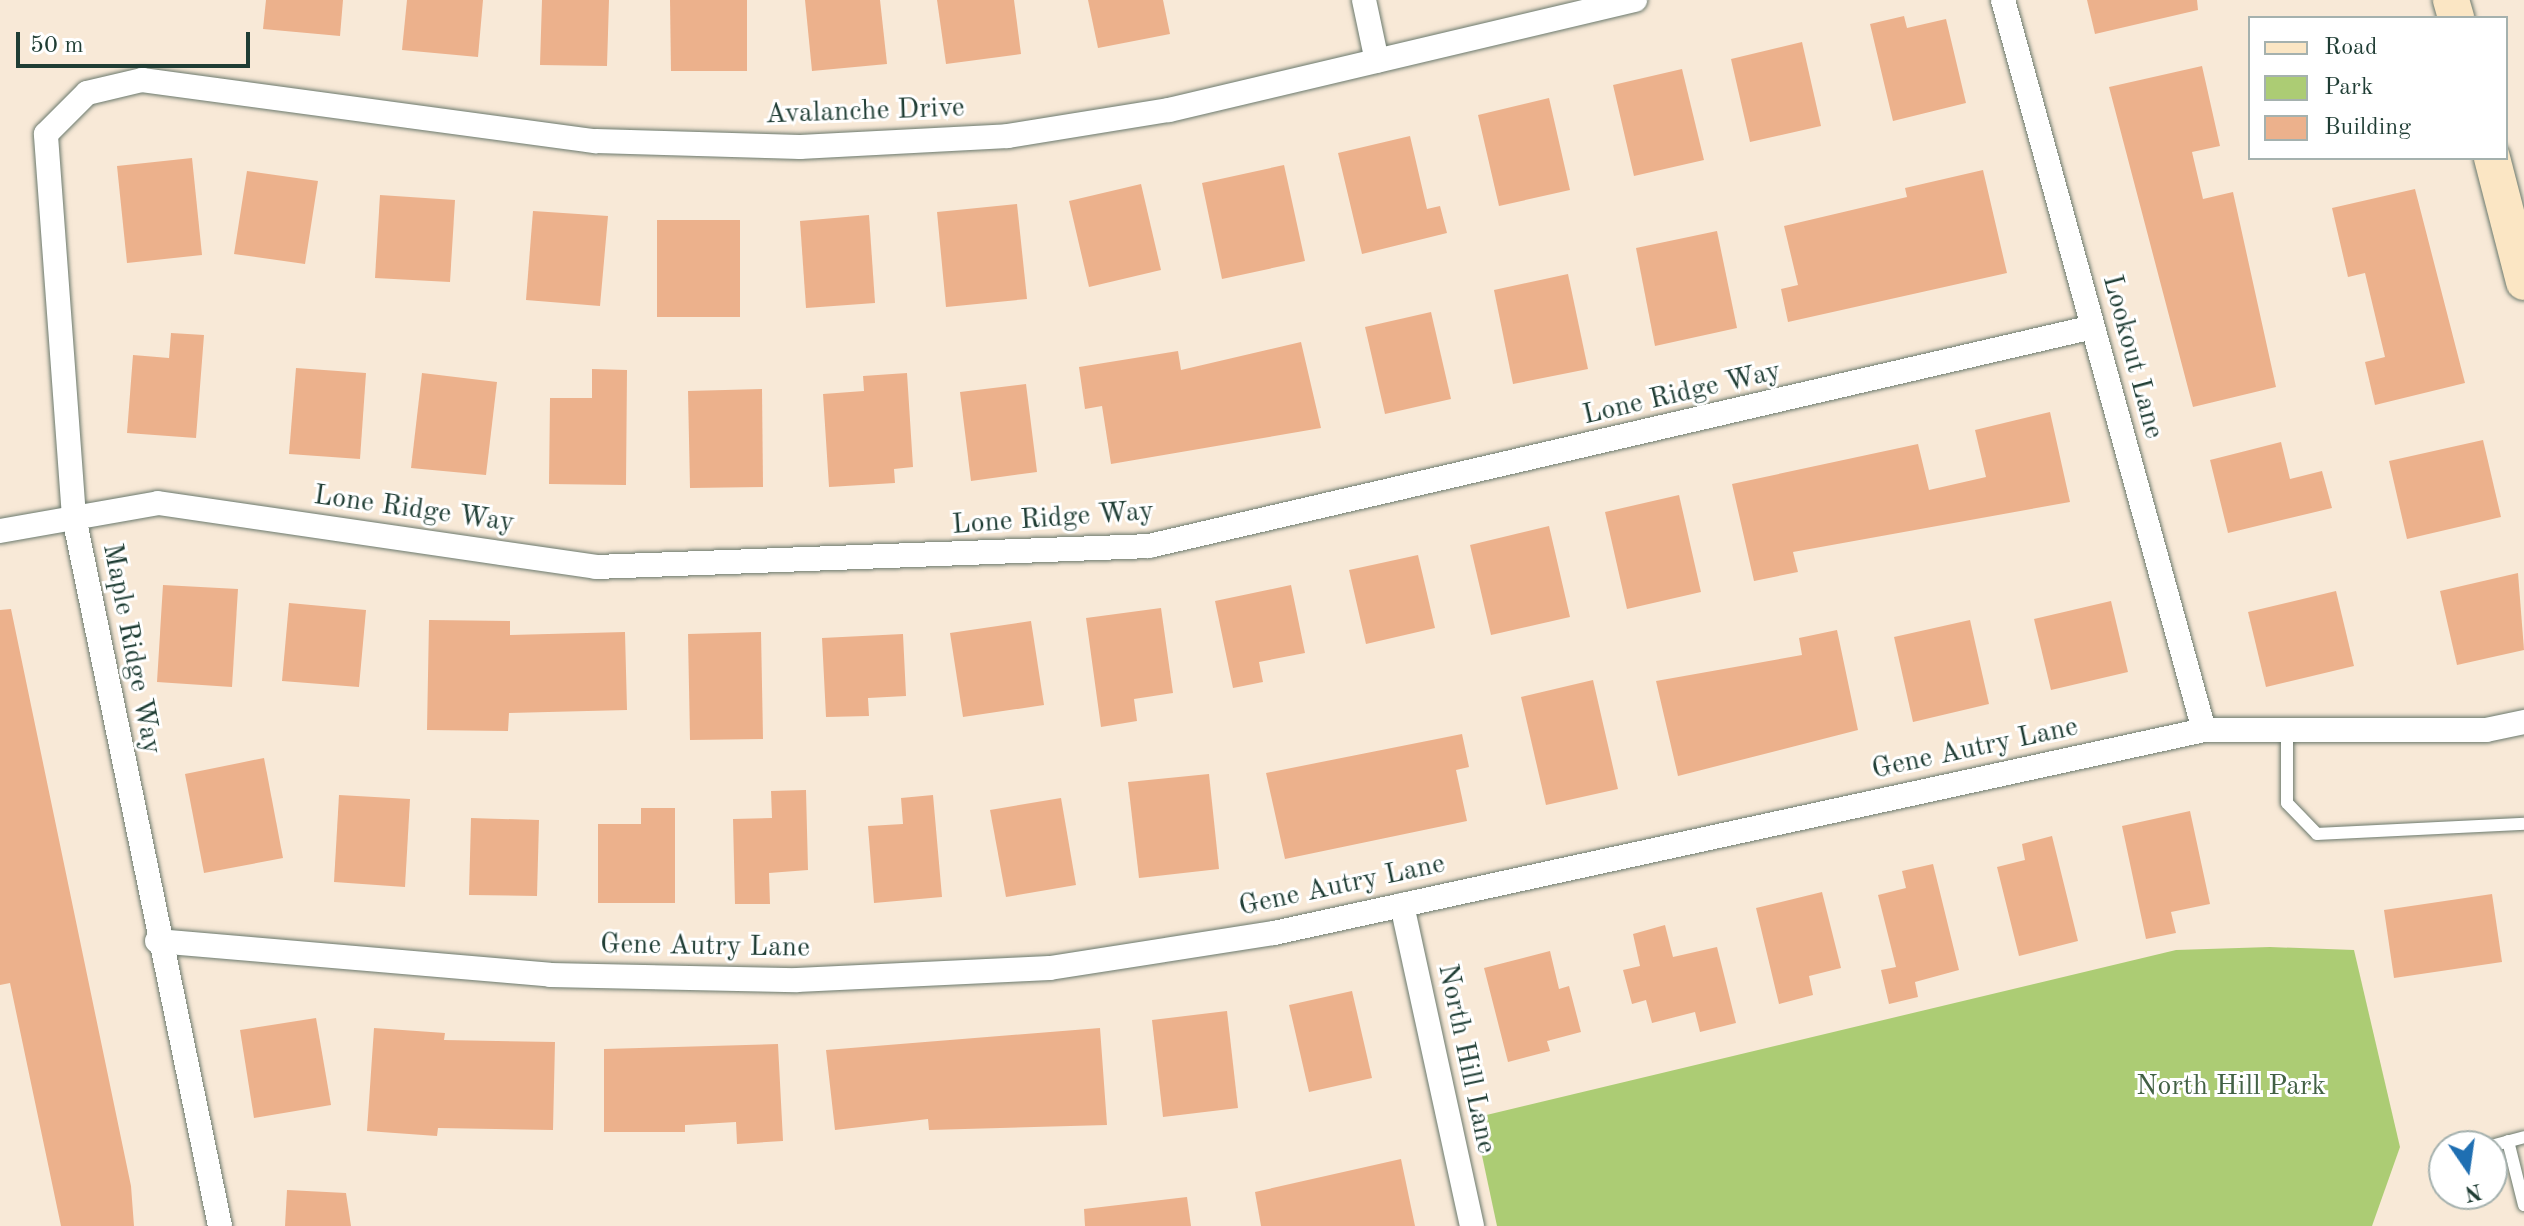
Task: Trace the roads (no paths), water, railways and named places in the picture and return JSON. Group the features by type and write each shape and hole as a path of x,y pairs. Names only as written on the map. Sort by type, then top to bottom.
{"street":[{"path":"1364,0 1377,61"},
{"name":"Avalanche Drive","path":"87,93 142,80 596,141 800,147 1008,136 1169,110 1635,0"},
{"name":"Lookout Lane","path":"2003,0 2204,730"},
{"name":"Maple Ridge Way","path":"87,93 46,134 74,517 157,941 220,1226"},
{"path":"2493,160 2521,261"},
{"name":"Lone Ridge Way","path":"0,531 158,503 596,567 1149,546 2093,327"},
{"name":"Gene Autry Lane","path":"157,941 550,975 797,980 1050,968 1402,905 2204,730 2287,733 2486,730 2524,722"},
{"name":"North Hill Lane","path":"1402,905 1472,1226"}],"lane":[{"path":"2287,733 2287,803 2317,834 2524,824"},
{"path":"2524,1137 2508,1141 2524,1205"}],"park label":[{"name":"North Hill Park","path":"2231,1087"}]}
